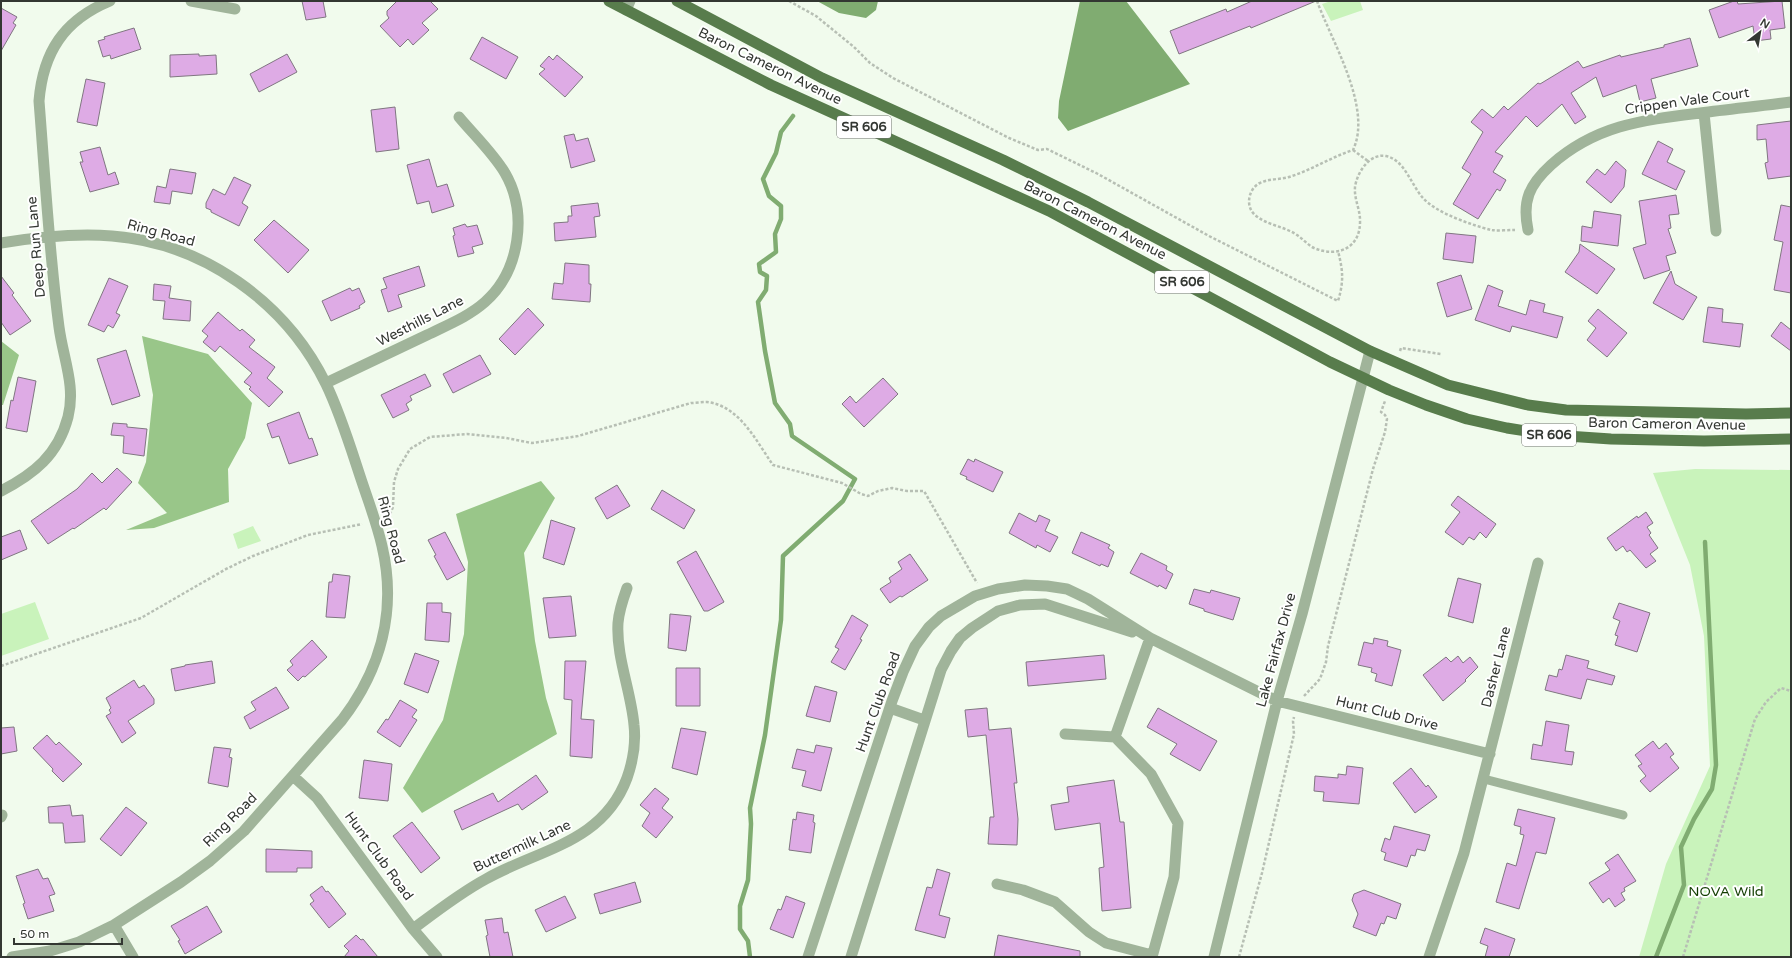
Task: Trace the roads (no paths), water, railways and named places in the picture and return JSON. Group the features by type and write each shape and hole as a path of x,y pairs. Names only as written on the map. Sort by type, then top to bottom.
{"main road":[{"name":"Baron Cameron Avenue","path":"609,1 628,5 771,85 1049,210 1362,378 1389,390 1467,419 1507,428 1552,435 1658,440 1791,439"},
{"name":"Baron Cameron Avenue","path":"677,1 822,78 1003,160 1088,202 1370,351 1448,385 1528,405 1558,409 1738,414 1791,413"}],"street":[{"name":"Deep Run Lane","path":"1,491 23,479 38,467 51,452 61,436 68,417 71,398 70,379 59,329 50,236 39,101 41,82 46,64 54,46 65,31 83,15 110,1"},
{"path":"192,1 235,10"},
{"name":"Crippen Vale Court","path":"1528,230 1525,216 1526,200 1532,187 1540,176 1583,142 1605,131 1632,123 1791,102"},
{"path":"1704,113 1716,230"},
{"name":"Westhills Lane","path":"326,383 472,313 486,301 499,286 509,268 516,249 518,230 517,209 513,191 505,174 494,158 459,117"},
{"name":"Ring Road","path":"1,243 50,236 85,235 114,236 143,241 172,249 199,259 225,273 250,290 274,311 293,332 326,383 340,419 375,522 387,573 388,599 385,627 380,647 368,679 354,705 244,831 210,861 181,882 114,925 79,942 64,947 50,951 12,957"},
{"name":"Lake Fairfax Drive","path":"1214,957 1277,701 1304,607 1370,351"},
{"name":"Dasher Lane","path":"1429,957 1464,854 1538,563"},
{"name":"Hunt Club Road","path":"808,957 903,672 915,646 929,627 955,606 983,593 998,589 1025,585 1067,589 1088,599 1150,638 1277,701"},
{"name":"Buttermilk Lane","path":"413,929 463,892 487,878 583,834 613,805 624,787 631,766 635,746 634,725 618,634 620,606 627,588"},
{"name":"Hunt Club Road","path":"851,957 924,720 941,670 951,650 960,638 972,628 998,611 1020,605 1045,604 1150,638"},
{"path":"1115,737 1150,638"},
{"name":"Hunt Club Drive","path":"1277,701 1490,754"},
{"path":"890,708 924,720"},
{"path":"997,884 1023,890 1055,902 1089,932 1106,943 1152,956 1174,877 1178,823 1151,774 1115,737 1065,734"},
{"name":"Hunt Club Road","path":"293,776 317,798 413,929 438,957"},
{"path":"114,925 133,957"}],"lane":[{"path":"1484,779 1623,815"}],"waterway":[{"path":"750,957 748,941 740,929 740,906 748,880 751,824 750,808 765,735 781,620 783,556 843,501 855,479 792,436 790,424 775,403 765,351 758,302 766,290 767,276 760,272 759,264 776,252 775,234 781,219 781,206 769,196 763,179 776,153 781,132 793,116"},
{"path":"1656,957 1684,885 1681,847 1694,819 1712,789 1716,765 1705,542"}],"park label":[{"name":"NOVA Wild","path":"1726,891"}]}
